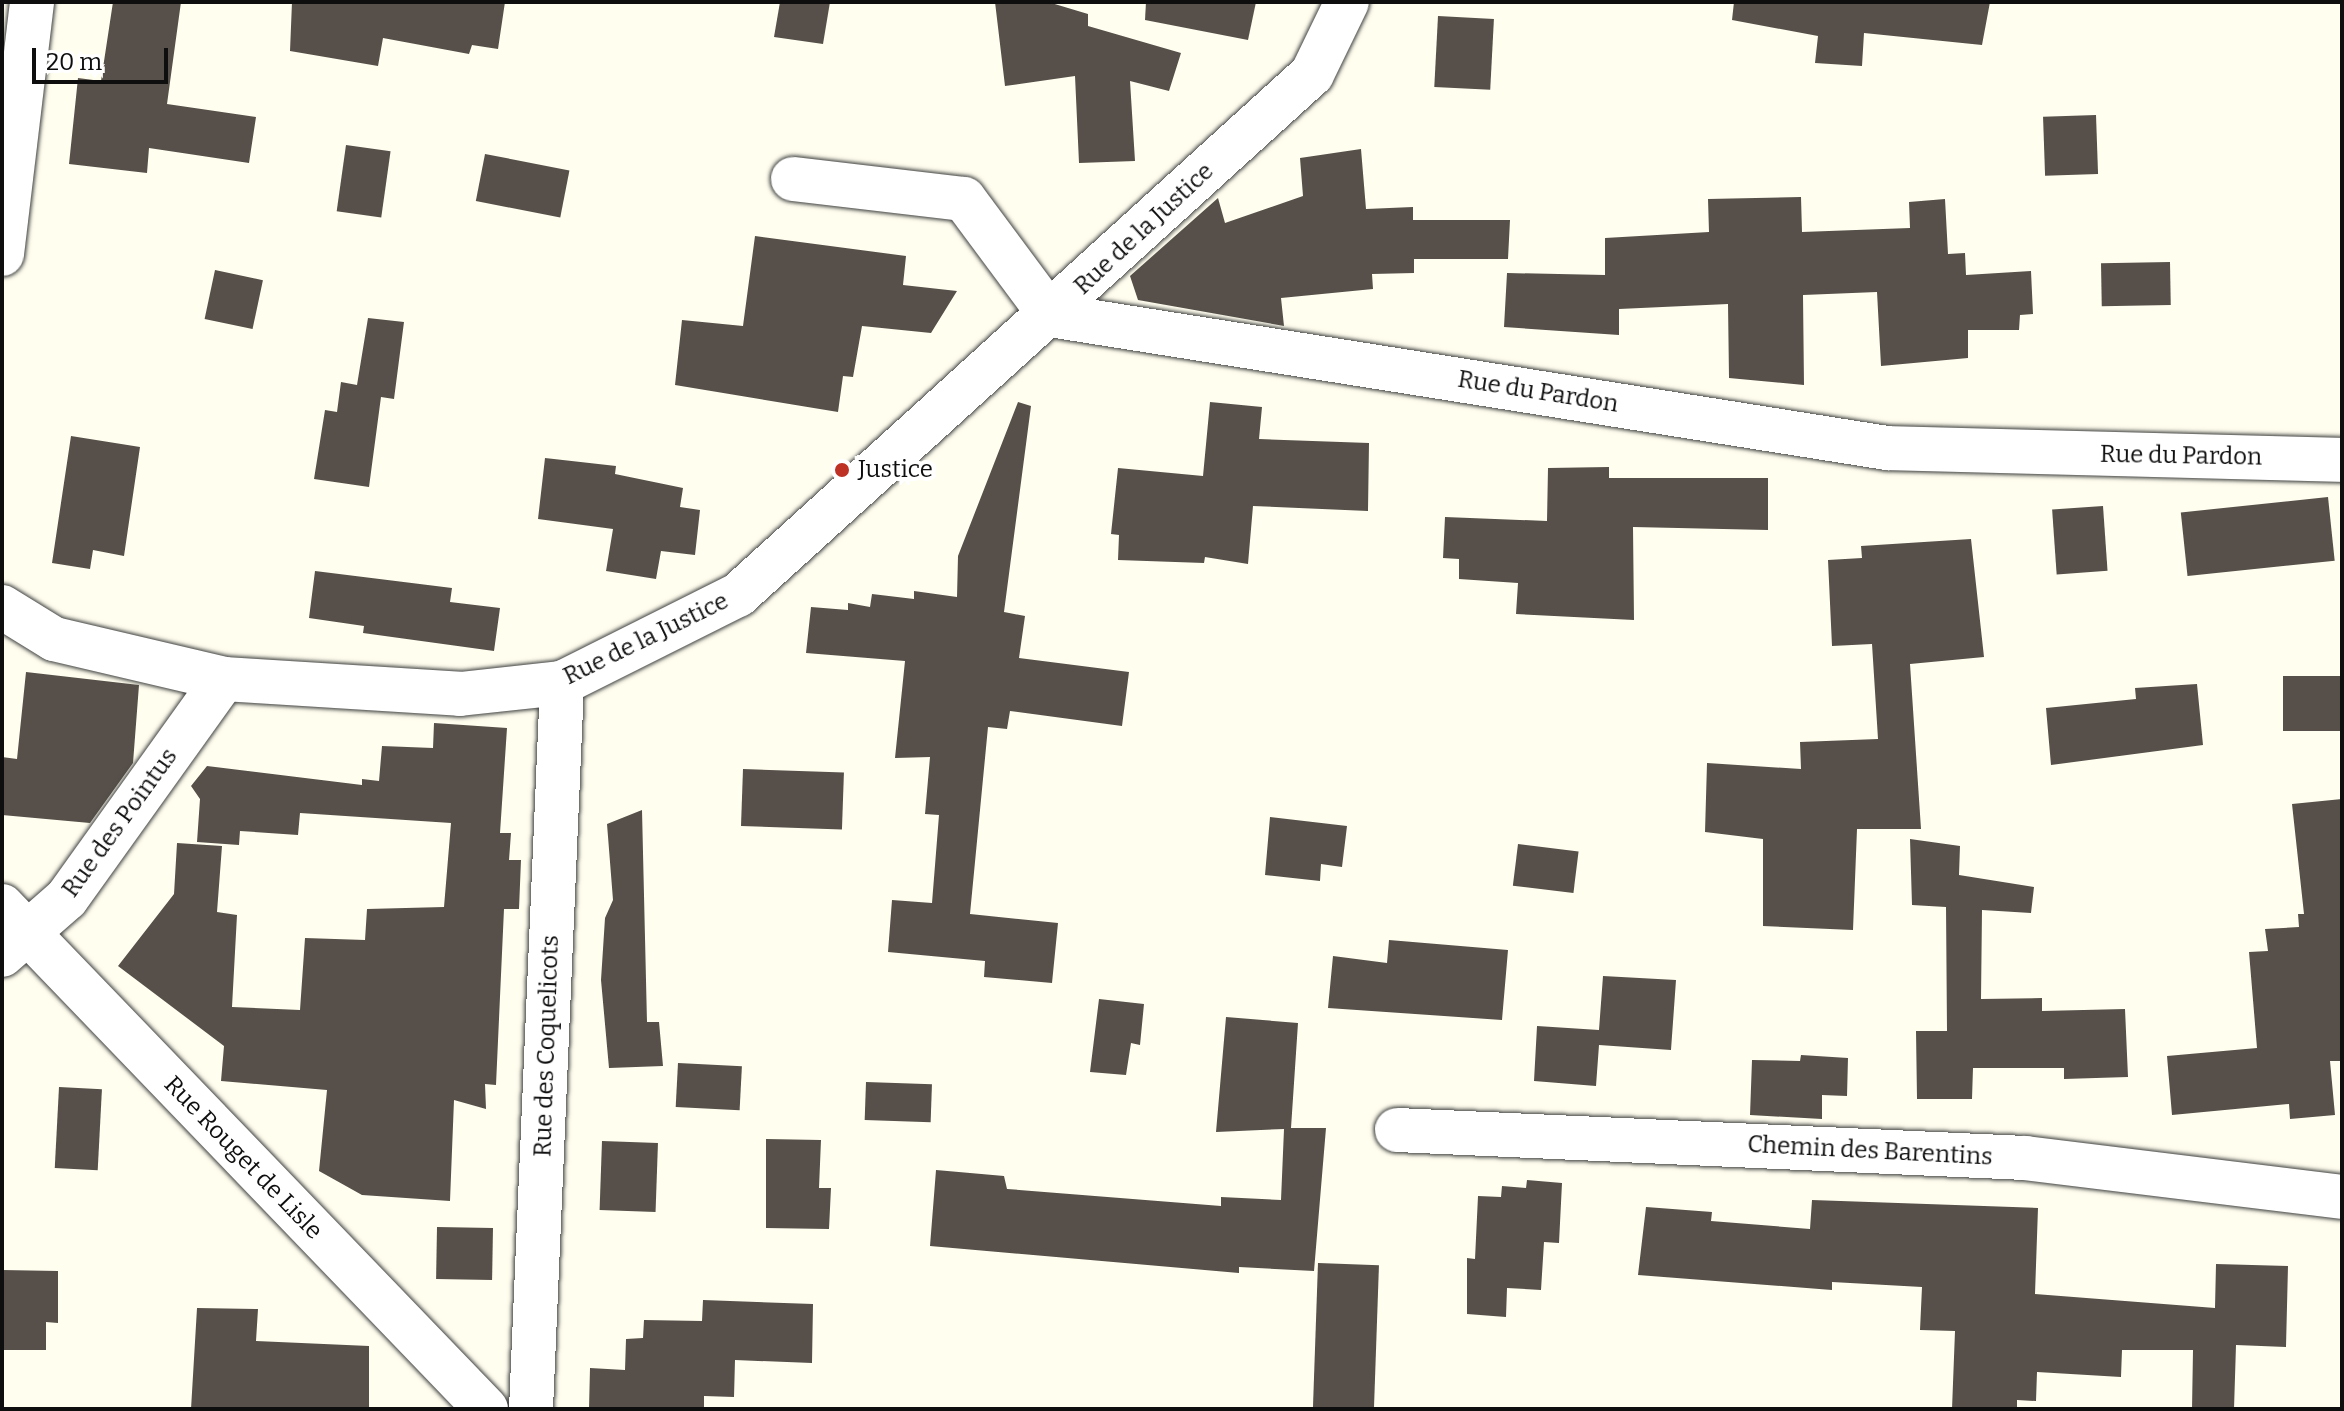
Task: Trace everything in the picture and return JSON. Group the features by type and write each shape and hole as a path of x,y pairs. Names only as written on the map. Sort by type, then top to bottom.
{"street":[{"path":"2,254 32,2"},
{"name":"Rue de la Justice","path":"2,607 54,639 224,679 460,694 562,683 738,595 1312,74 1347,2"},
{"path":"793,179 964,199 1050,315"},
{"name":"Rue du Pardon","path":"1050,315 1887,448 2342,460"},
{"name":"Rue des Pointus","path":"11,932 67,898 224,679"},
{"name":"Rue des Coquelicots","path":"531,1409 562,683"},
{"name":"Rue Rouget de Lisle","path":"11,932 486,1409"},
{"name":"Chemin des Barentins","path":"1397,1130 2025,1158 2342,1197"}],"building":[{"path":"113,2 181,2 167,104 256,117 249,163 149,148 147,173 69,164 78,78 101,81"},
{"path":"292,2 505,2 498,49 472,45 469,54 383,38 378,66 290,51"},
{"path":"780,2 830,2 823,44 774,37"},
{"path":"995,2 1048,2 1088,14 1088,26 1181,53 1169,91 1130,81 1135,161 1079,163 1075,76 1005,86"},
{"path":"1146,2 1256,2 1248,40 1145,20"},
{"path":"1734,2 1990,2 1982,45 1864,33 1862,66 1815,63 1818,36 1732,20"},
{"path":"1438,16 1494,19 1490,90 1434,87"},
{"path":"2096,115 2098,174 2045,176 2043,117"},
{"path":"346,145 391,151 381,218 337,211"},
{"path":"1361,149 1366,209 1413,207 1413,220 1510,220 1508,259 1414,259 1414,273 1372,274 1373,289 1281,298 1284,326 1138,300 1130,276 1218,198 1225,223 1303,196 1300,158"},
{"path":"485,154 569,170 560,218 476,201"},
{"path":"1801,197 1802,232 1910,228 1909,202 1945,199 1948,254 1965,253 1966,275 2031,271 2033,314 2020,315 2019,330 1968,330 1968,358 1881,366 1877,292 1803,295 1804,385 1729,378 1728,304 1619,309 1619,335 1504,327 1507,273 1605,275 1605,238 1709,232 1708,199"},
{"path":"755,236 906,256 903,285 957,291 931,333 862,326 853,377 843,376 838,412 675,385 682,320 743,326"},
{"path":"2170,262 2171,305 2102,306 2101,263"},
{"path":"215,270 263,280 253,329 205,319"},
{"path":"368,318 404,322 394,399 381,397 369,487 314,479 325,410 337,412 341,382 357,385"},
{"path":"1018,402 1031,406 1004,612 1025,616 1019,658 1129,672 1122,726 1010,711 1007,729 988,727 970,914 1058,923 1052,983 984,977 985,961 888,952 892,900 932,903 939,815 925,814 930,757 895,758 905,661 806,653 811,607 848,610 848,603 870,607 872,594 914,599 914,591 957,597 958,556"},
{"path":"1210,402 1262,407 1259,439 1369,443 1368,511 1253,506 1248,564 1205,557 1204,563 1118,560 1119,535 1111,534 1118,468 1203,476"},
{"path":"71,436 140,447 124,556 93,550 90,569 52,563"},
{"path":"545,458 616,466 615,474 683,488 680,507 700,510 695,555 661,551 656,579 606,571 613,529 538,519"},
{"path":"1609,467 1609,478 1768,478 1768,530 1633,527 1634,620 1516,614 1518,583 1459,579 1459,559 1443,558 1445,517 1547,521 1548,468"},
{"path":"2328,497 2335,561 2188,576 2181,512"},
{"path":"2103,506 2108,571 2057,574 2052,510"},
{"path":"1971,539 1984,657 1910,664 1921,829 1857,829 1853,930 1763,926 1763,839 1705,832 1707,763 1801,769 1800,742 1878,739 1872,644 1832,646 1828,560 1862,558 1861,546"},
{"path":"315,571 452,588 450,602 500,608 494,651 363,633 364,626 309,618"},
{"path":"26,672 139,685 133,763 90,823 2,815 2,757 17,759"},
{"path":"2283,676 2342,676 2342,731 2283,731"},
{"path":"2197,684 2203,745 2051,765 2046,708 2136,699 2135,688"},
{"path":"434,723 507,728 500,833 511,833 509,860 521,860 519,909 504,909 496,1085 485,1084 486,1109 454,1100 450,1201 362,1195 319,1171 327,1090 221,1081 224,1046 118,966 174,894 177,843 222,846 217,912 237,915 232,1007 300,1010 305,938 365,940 367,909 444,907 451,823 300,813 298,835 240,831 239,845 197,842 200,799 191,786 207,766 362,785 362,779 379,781 382,746 433,748"},
{"path":"743,769 844,773 842,829 741,826"},
{"path":"2342,799 2342,1061 2330,1061 2335,1115 2290,1119 2289,1104 2172,1115 2167,1056 2257,1048 2249,952 2268,951 2265,929 2299,927 2298,914 2304,914 2292,804"},
{"path":"642,810 647,1022 659,1022 663,1066 609,1068 601,980 605,918 613,900 607,824"},
{"path":"1270,817 1347,826 1342,867 1321,864 1320,881 1265,875"},
{"path":"1910,839 1960,846 1959,875 2034,887 2031,913 1982,910 1981,999 2042,998 2042,1011 2125,1009 2128,1077 2064,1079 2064,1068 1973,1068 1972,1099 1917,1099 1916,1031 1947,1031 1946,907 1912,905"},
{"path":"1518,844 1579,851 1573,893 1513,886"},
{"path":"1389,940 1508,950 1502,1020 1328,1008 1333,956 1387,963"},
{"path":"1603,976 1676,980 1671,1050 1599,1045 1596,1086 1534,1081 1537,1026 1599,1030"},
{"path":"1099,999 1144,1004 1140,1045 1131,1043 1126,1075 1090,1072"},
{"path":"1226,1017 1298,1023 1291,1128 1326,1128 1314,1271 1239,1267 1239,1273 930,1246 936,1170 1004,1176 1007,1189 1221,1206 1221,1197 1281,1200 1284,1129 1216,1132"},
{"path":"1801,1055 1848,1058 1847,1096 1822,1095 1822,1119 1750,1115 1752,1060 1800,1061"},
{"path":"678,1063 742,1066 740,1110 676,1107"},
{"path":"866,1082 932,1084 931,1122 865,1120"},
{"path":"59,1087 102,1089 98,1170 55,1168"},
{"path":"766,1139 821,1140 819,1188 831,1188 829,1229 766,1228"},
{"path":"602,1141 658,1143 656,1212 600,1210"},
{"path":"1527,1180 1562,1183 1559,1243 1544,1242 1541,1290 1507,1288 1506,1317 1467,1314 1467,1258 1475,1259 1478,1196 1501,1197 1502,1186 1526,1188"},
{"path":"1812,1200 2038,1208 2035,1294 2215,1308 2216,1264 2288,1266 2286,1347 2236,1345 2234,1409 2192,1409 2193,1350 2122,1350 2121,1377 2037,1372 2036,1401 2017,1400 2017,1409 1952,1409 1955,1331 1920,1330 1922,1287 1832,1282 1832,1290 1638,1275 1646,1207 1712,1212 1711,1221 1810,1229"},
{"path":"437,1227 493,1228 492,1280 436,1279"},
{"path":"1318,1263 1379,1265 1374,1409 1313,1409"},
{"path":"2,1270 58,1271 58,1323 46,1322 46,1350 2,1350"},
{"path":"703,1300 813,1304 812,1363 735,1360 734,1397 704,1396 704,1409 589,1409 590,1368 625,1370 626,1339 643,1338 644,1320 702,1321"},
{"path":"197,1308 258,1309 256,1341 369,1346 369,1409 191,1409"}],"place":[{"name":"Justice","path":"842,470"}]}
